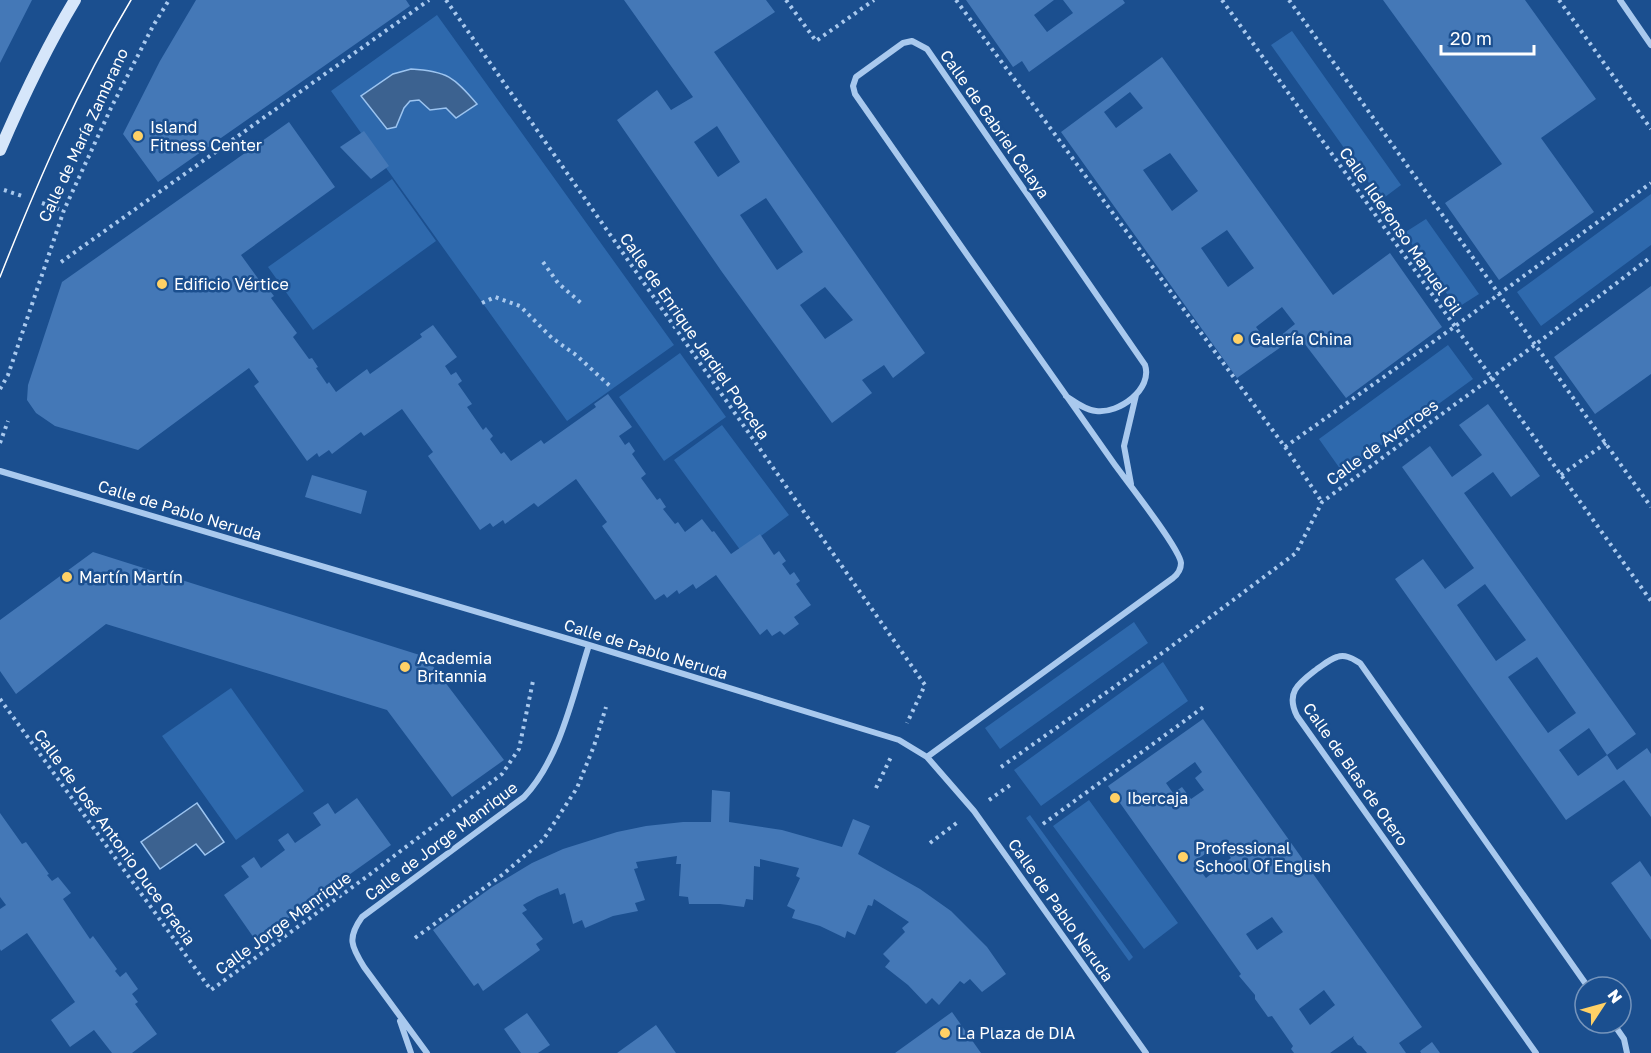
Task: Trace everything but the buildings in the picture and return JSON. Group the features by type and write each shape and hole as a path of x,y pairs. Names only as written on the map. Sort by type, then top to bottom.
{"main road":[{"path":"0,150 58,28 75,0"}],"street":[{"path":"1620,0 1651,45"},
{"name":"Calle de Gabriel Celaya","path":"927,757 1134,608 1173,578 1179,572 1181,562 1178,554 855,94 856,77 903,44 912,41 927,49 1145,365 1148,372 1146,381 1136,395 1124,446 1132,488"},
{"name":"Calle de Gabriel Celaya","path":"1066,396 1086,409 1097,412 1109,410 1136,395"},
{"name":"Calle de Pablo Neruda","path":"0,471 589,645 899,740 927,757 974,811 1146,1053"},
{"name":"Calle de Jorge Manrique","path":"398,1015 356,953 352,940 353,929 362,917 524,797 536,784 558,739 589,645"},
{"name":"Calle de Blas de Otero","path":"1536,1053 1297,716 1292,700 1294,690 1300,682 1339,656 1350,657 1360,663 1580,975"},
{"path":"398,1015 411,1053"},
{"path":"398,1015 427,1053"},
{"path":"1621,1035 1627,1053"}],"path":[{"name":"Calle de María Zambrano","path":"0,389 8,375 64,210 111,108 169,0"},
{"path":"61,262 429,0"},
{"name":"Calle de Enrique Jardiel Poncela","path":"446,0 925,685"},
{"path":"786,0 816,41 874,0"},
{"path":"956,0 1285,447 1322,502"},
{"name":"Calle Ildefonso Manuel Gil","path":"1221,0 1651,601"},
{"path":"1289,0 1651,507"},
{"path":"1559,0 1651,129"},
{"path":"1285,447 1651,183"},
{"path":"4,190 22,196"},
{"path":"42,203 59,209"},
{"name":"Calle de Averroes","path":"1001,767 1165,651 1296,554 1322,502 1651,257"},
{"path":"543,262 558,283 581,303"},
{"path":"482,303 495,297 520,306 552,338 576,355 611,387"},
{"path":"0,443 8,421"},
{"path":"1561,475 1606,443"},
{"name":"Calle de Jorge Manrique","path":"369,875 502,774 519,749 533,681"},
{"name":"Calle de José Antonio Duce Gracia","path":"0,699 211,990"},
{"path":"1043,824 1205,706"},
{"path":"415,938 502,875 543,840 577,788 594,746 606,707"},
{"name":"Calle Jorge Manrique","path":"211,990 369,875"}],"shaded area":[{"path":"437,15 674,345 567,421 331,91"},
{"path":"1292,31 1401,185 1381,200 1271,45"},
{"path":"411,69 449,77 462,87 477,104 456,118 446,108 430,110 419,100 410,101 404,108 396,127 387,129 361,96 393,74"},
{"path":"392,179 436,241 313,330 268,267"},
{"path":"1651,194 1651,245 1541,326 1517,292"},
{"path":"1426,219 1479,294 1457,308 1404,233"},
{"path":"1448,345 1473,379 1343,473 1319,439"},
{"path":"680,353 726,417 664,461 619,397"},
{"path":"722,425 789,515 741,551 674,460"},
{"path":"1134,622 1148,643 1000,749 985,728"},
{"path":"1163,662 1188,701 1041,806 1014,770"},
{"path":"231,688 304,791 236,840 162,736"},
{"path":"1089,800 1178,923 1144,949 1053,826"},
{"path":"197,803 224,842 205,855 196,844 160,869 141,842"},
{"path":"1030,815 1133,957 1129,961 1026,818"}],"tram line":[{"path":"0,277 76,101 131,0"}],"place":[{"name":"Island Fitness Center","path":"138,136"},
{"name":"Edificio Vértice","path":"162,284"},
{"name":"Galería China","path":"1238,339"},
{"name":"Martín Martín","path":"67,577"},
{"name":"Academia Britannia","path":"405,667"},
{"name":"Ibercaja","path":"1115,798"},
{"name":"Professional School Of English","path":"1183,857"},
{"name":"La Plaza de DIA","path":"945,1033"}]}
